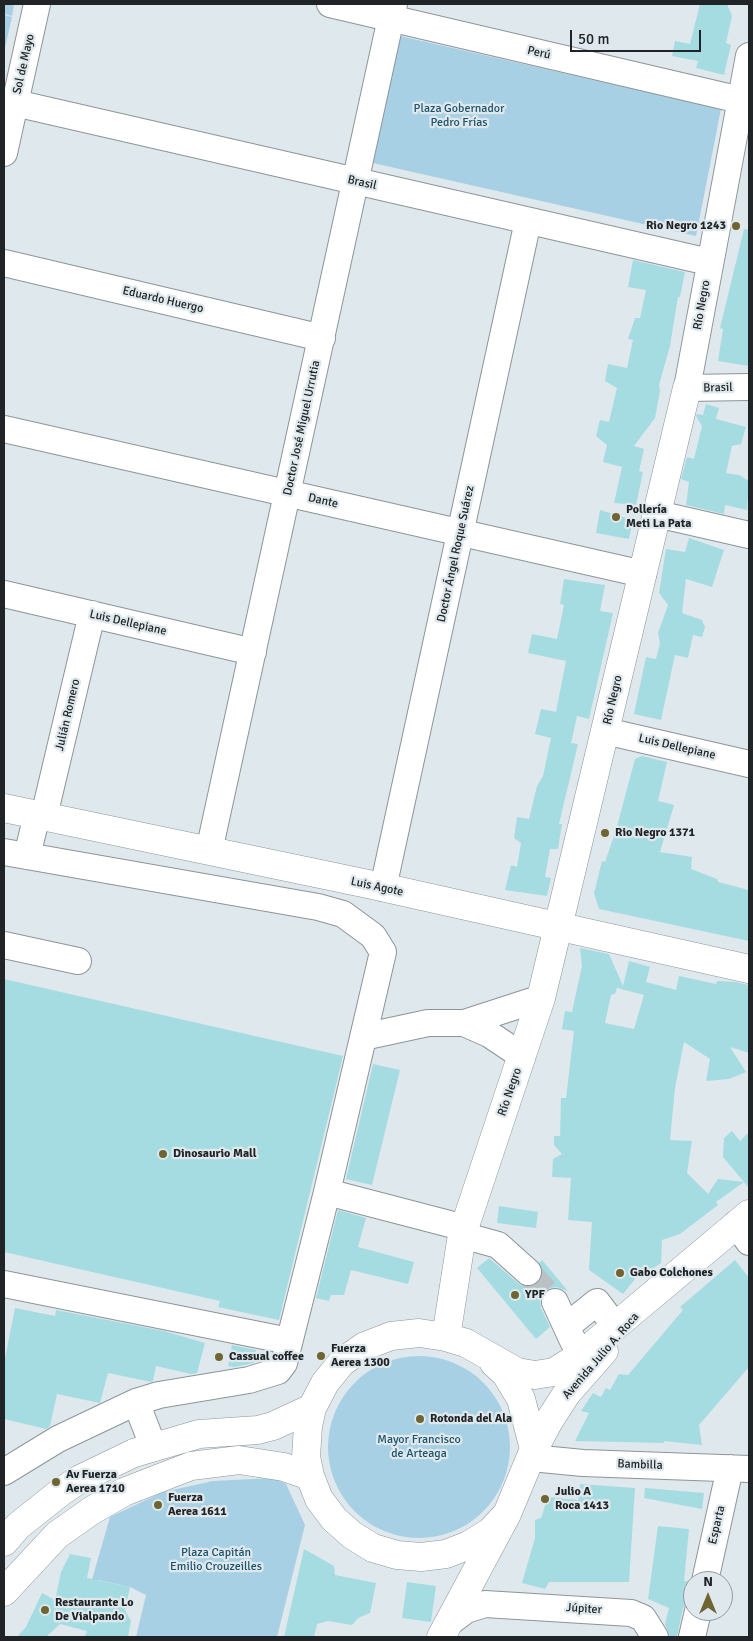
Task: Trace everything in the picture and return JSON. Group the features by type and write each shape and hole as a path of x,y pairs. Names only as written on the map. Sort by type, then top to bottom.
{"main road":[{"name":"Río Negro","path":"446,1336 463,1232 541,998 687,388"},
{"name":"Luis Agote","path":"4,808 749,968"},
{"name":"Avenida Julio A. Roca","path":"507,1514 490,1532 469,1545 446,1554 421,1557 397,1555 373,1548 352,1535 334,1519 319,1498 310,1476 306,1442 312,1408 325,1383 342,1362 365,1346 400,1335 419,1333 446,1336 517,1372 535,1375 554,1372 581,1355 658,1292 745,1227"},
{"name":"Avenida Julio A. Roca","path":"445,1630 507,1514 532,1453 567,1393 658,1292"},
{"name":"Avenida Julio A. Roca","path":"484,1354 506,1374 521,1399 532,1453"},
{"path":"4,1542 45,1504 80,1479 116,1461 153,1446 199,1434 258,1430 287,1421 312,1408"},
{"path":"4,1592 57,1535 91,1511 124,1492 164,1476 191,1466 239,1460 284,1467 310,1476"}],"street":[{"name":"Sol de Mayo","path":"4,153 37,4"},
{"name":"Perú","path":"330,4 393,11 745,101"},
{"name":"Doctor José Miguel Urrutia","path":"209,851 393,11"},
{"name":"Río Negro","path":"687,388 709,262 745,101 749,56"},
{"name":"Brasil","path":"15,103 709,262"},
{"name":"Doctor Ángel Roque Suárez","path":"383,888 528,221"},
{"name":"Eduardo Huergo","path":"4,263 322,338"},
{"name":"Brasil","path":"687,388 749,387"},
{"name":"Dante","path":"4,429 643,574"},
{"path":"657,514 749,535"},
{"name":"Luis Dellepiane","path":"4,594 253,652"},
{"name":"Julián Romero","path":"15,854 40,815 92,614"},
{"name":"Luis Dellepiane","path":"606,731 749,764"},
{"path":"4,1472 58,1439 136,1402 159,1395 269,1376 278,1371 284,1363 327,1192 382,952 373,936 343,914 318,907 15,854"},
{"path":"4,946 78,962"},
{"path":"363,1037 428,1023 464,1023 541,998"},
{"path":"464,1023 489,1034 522,1056"},
{"path":"327,1192 463,1232 498,1245 528,1272"},
{"path":"4,1284 289,1342"},
{"path":"555,1302 581,1355"},
{"path":"567,1326 597,1302 615,1326"},
{"path":"136,1402 153,1446"},
{"name":"Bambilla","path":"532,1453 583,1464 740,1468"},
{"name":"Esparta","path":"708,1571 740,1468"},
{"path":"477,1571 483,1589 489,1597 501,1604"},
{"name":"Júpiter","path":"445,1630 474,1607 501,1604 631,1613 643,1618 655,1637"},
{"path":"692,1637 696,1621"}],"green space":[{"path":"4,4 14,4 12,16 4,14"},
{"path":"4,15 12,17 4,52"},
{"name":"Plaza Gobernador Pedro Frías","path":"400,36 721,109 696,236 373,163"},
{"name":"Mayor Francisco de Arteaga","path":"419,1356 437,1358 454,1363 483,1383 503,1412 508,1429 510,1447 508,1465 503,1482 483,1511 454,1531 437,1536 419,1538 401,1536 384,1531 355,1511 335,1482 330,1465 328,1447 330,1429 335,1412 355,1383 384,1363 401,1358"},
{"name":"Plaza Capitán Emilio Crouzeilles","path":"273,1478 286,1484 305,1525 277,1637 136,1637 146,1595 130,1587 98,1580 91,1583 110,1517 163,1492 213,1481"}],"building":[{"path":"700,4 727,4 732,16 726,43 731,45 724,75 696,68 698,61 672,56 675,41 690,44"},
{"path":"744,229 749,230 749,366 718,361 723,329 720,328"},
{"path":"633,260 685,272 680,297 678,297 670,346 659,385 660,391 655,418 634,446 644,449 639,471 643,472 636,505 614,503 622,467 603,462 607,445 596,436 600,420 609,422 617,388 605,381 608,364 627,368 633,340 628,339 635,318 640,318 646,290 628,287"},
{"path":"706,404 719,408 716,419 746,427 741,444 732,446 726,473 739,475 749,481 747,510 725,505 724,514 686,505 689,482 681,479 687,457 694,459 702,426 696,416 697,414 703,415"},
{"path":"600,510 633,520 629,539 596,533"},
{"path":"689,538 724,550 712,587 686,579 682,613 702,620 705,627 702,637 693,635 688,658 675,655 661,720 634,714 646,657 656,659 660,643 658,633 668,605 659,593 666,549 685,552"},
{"path":"564,579 605,585 600,611 613,613 589,719 577,716 571,743 578,744 559,824 562,824 558,849 550,849 545,877 551,878 547,896 505,890 511,865 517,867 521,843 514,838 517,817 529,819 537,786 543,776 551,738 535,734 541,709 556,712 566,661 528,653 532,634 557,639 564,605 560,604"},
{"path":"642,756 667,762 658,801 674,805 660,852 692,857 691,869 717,879 718,882 749,890 749,941 599,909 594,893 602,861 605,862 616,830 635,759"},
{"path":"580,948 609,954 623,986 629,961 650,967 646,982 676,990 679,976 716,984 717,981 749,985 749,1053 730,1047 746,1072 729,1079 706,1081 710,1059 684,1042 675,1088 670,1140 692,1141 687,1173 708,1194 718,1179 744,1182 716,1202 718,1205 680,1234 662,1240 661,1263 646,1273 643,1269 623,1294 589,1270 592,1222 568,1220 571,1178 552,1177 553,1159 562,1154 554,1145 554,1136 560,1136 561,1098 566,1098 574,1031 562,1029 565,1011 572,1012 582,966","holes":["617,988 644,995 634,1029 605,1023 611,995 615,994"]},
{"name":"Dinosaurio Mall","path":"4,979 343,1056 279,1320 218,1307 220,1301 4,1252"},
{"path":"373,1064 400,1070 372,1185 346,1179"},
{"path":"732,1131 740,1141 749,1132 749,1188 723,1157 724,1138"},
{"path":"499,1206 538,1212 536,1228 497,1223"},
{"path":"338,1210 366,1218 358,1247 414,1262 408,1284 351,1270 344,1295 331,1295 329,1301 316,1298"},
{"name":"YPF","path":"489,1258 525,1287 533,1286 539,1282 543,1275 539,1263 542,1260 568,1291 556,1287 548,1289 543,1294 540,1300 541,1308 550,1327 536,1339 477,1268"},
{"path":"735,1260 749,1278 749,1367 699,1425 702,1445 664,1441 664,1443 575,1441 589,1413 581,1411 593,1393 601,1397 606,1388 610,1390 619,1374 628,1375 683,1310 680,1307"},
{"path":"15,1308 55,1316 56,1310 164,1331 205,1343 197,1373 191,1374 156,1366 153,1381 151,1382 108,1373 100,1403 57,1394 50,1426 46,1429 4,1419 4,1363"},
{"path":"232,1345 256,1350 254,1363 234,1367 228,1366"},
{"path":"580,1484 635,1488 629,1582 549,1582 545,1589 522,1583 535,1538 535,1520 541,1518 548,1497 578,1500"},
{"path":"645,1488 704,1493 702,1509 644,1498"},
{"path":"658,1526 689,1529 685,1571 683,1571 683,1608 677,1637 670,1637 665,1624 669,1608 648,1599"},
{"path":"304,1549 334,1566 335,1575 376,1583 370,1613 358,1618 352,1625 328,1621 317,1624 314,1637 284,1637"},
{"path":"70,1554 91,1558 87,1578 130,1587 125,1610 131,1621 128,1637 85,1637 87,1631 60,1624 46,1637 17,1637 26,1627 42,1593 55,1600 61,1572"},
{"path":"407,1582 436,1586 431,1622 402,1618"}],"tunnel":[{"path":"528,1272 555,1302"}],"place":[{"name":"Rio Negro 1243","path":"736,226"},
{"name":"Pollería Meti La Pata","path":"616,517"},
{"name":"Rio Negro 1371","path":"605,833"},
{"name":"Dinosaurio Mall","path":"163,1154"},
{"name":"Gabo Colchones","path":"620,1273"},
{"name":"YPF","path":"515,1295"},
{"name":"Fuerza Aerea 1300","path":"321,1356"},
{"name":"Cassual coffee","path":"219,1357"},
{"name":"Rotonda del Ala","path":"420,1419"},
{"name":"Av Fuerza Aerea 1710","path":"56,1482"},
{"name":"Julio A Roca 1413","path":"545,1499"},
{"name":"Fuerza Aerea 1611","path":"158,1505"},
{"name":"Restaurante Lo De Vialpando","path":"45,1610"}]}
